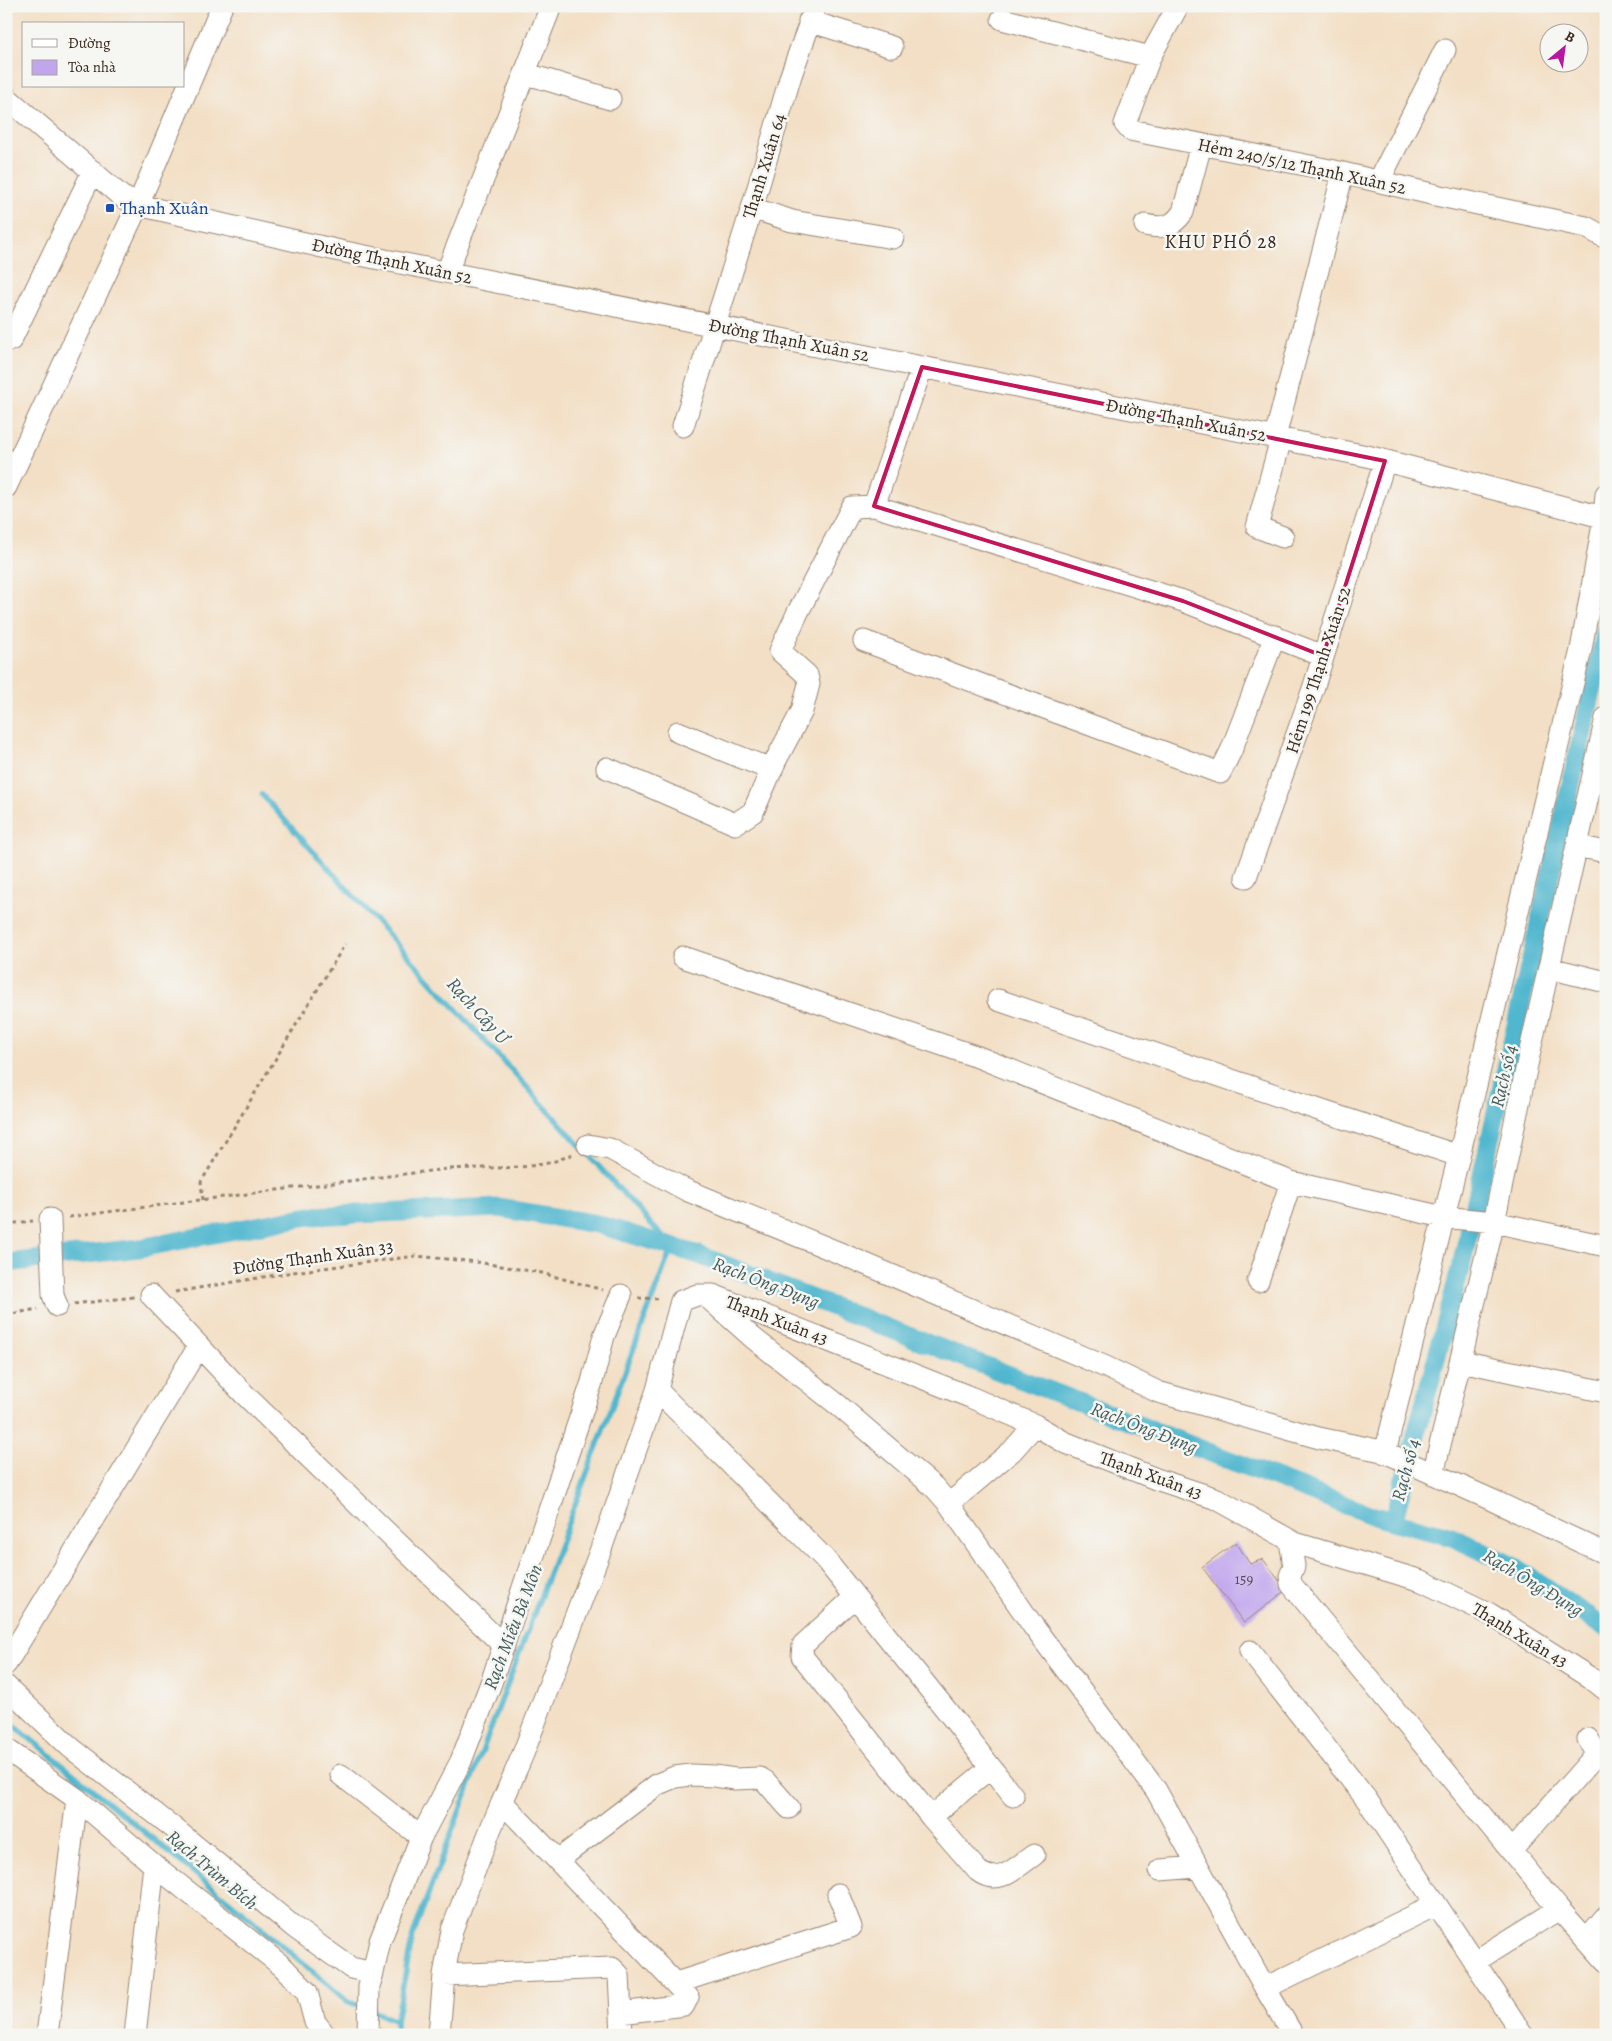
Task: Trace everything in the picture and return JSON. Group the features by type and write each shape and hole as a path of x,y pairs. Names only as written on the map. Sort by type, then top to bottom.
{"street":[{"path":"6,487 138,205 222,6"},
{"path":"447,272 551,6"},
{"name":"Hẻm 240/5/12 Thạnh Xuân 52","path":"1178,6 1150,58 1125,124 1130,130 1343,173 1596,228 1606,238"},
{"path":"813,14 892,46"},
{"name":"Thạnh Xuân 64","path":"683,426 713,325 752,208 791,75 813,14"},
{"path":"1002,19 1150,58"},
{"path":"1380,181 1445,50"},
{"path":"524,73 610,99"},
{"name":"Đường Thạnh Xuân 52","path":"6,97 121,196 138,205 340,251 1385,460 1605,518"},
{"path":"1145,225 1159,228 1170,226 1178,220 1183,212 1201,145"},
{"path":"11,340 93,171"},
{"path":"1283,537 1257,527 1343,173"},
{"path":"752,208 792,221 893,238"},
{"path":"874,506 922,367"},
{"name":"Hẻm 199 Thạnh Xuân 52","path":"1246,878 1324,656 1385,460"},
{"path":"1386,1453 1460,1156 1581,650 1605,518 1606,494"},
{"path":"607,768 735,824 753,812 802,711 809,684 808,675 780,651 796,614 852,507 874,506 1183,601 1324,656"},
{"path":"864,641 1220,773 1231,751 1275,636"},
{"path":"1432,1473 1461,1361 1606,718"},
{"path":"678,732 772,770"},
{"path":"1577,846 1606,852"},
{"path":"683,958 978,1057 1291,1182 1444,1217 1493,1222 1606,1246"},
{"path":"1549,968 1606,982"},
{"path":"998,1000 1325,1112 1460,1156"},
{"path":"588,1145 610,1149 686,1190 842,1254 1106,1367 1158,1392 1319,1438 1386,1453 1606,1554"},
{"path":"1258,1281 1291,1182"},
{"path":"51,1225 55,1301"},
{"path":"704,1294 753,1338 838,1405 934,1486 950,1504 1033,1626 1156,1790 1293,2035"},
{"name":"Thạnh Xuân 43","path":"673,1300 704,1294 713,1295 818,1335 970,1397 1034,1425 1064,1442 1156,1479 1217,1499 1290,1541 1422,1581 1490,1614 1592,1679 1606,1690"},
{"path":"151,1295 245,1395 504,1646"},
{"path":"368,2029 369,1986 380,1941 421,1837 461,1761 504,1646 592,1382 604,1336 625,1296"},
{"path":"439,2035 444,1976 452,1930 502,1802 523,1754 601,1549 657,1390 673,1300"},
{"path":"6,1664 199,1346"},
{"path":"1461,1361 1606,1392"},
{"path":"657,1390 824,1558 1013,1796"},
{"path":"950,1504 1012,1451 1034,1425"},
{"path":"1290,1541 1294,1566 1290,1576 1291,1584 1559,1909 1606,1962"},
{"path":"855,1597 803,1645 802,1656 931,1818 978,1871 988,1877 999,1878 1034,1855"},
{"path":"1250,1651 1367,1800 1523,2035"},
{"path":"6,1686 70,1747 175,1829 296,1928 351,1968 373,1973"},
{"path":"1511,1851 1593,1758 1595,1750 1588,1739"},
{"path":"6,1748 77,1799 154,1865 282,1966 307,1992 315,2022 325,2035"},
{"path":"931,1818 990,1768"},
{"path":"558,1860 658,1784 675,1776 691,1774 735,1780 760,1778 765,1781 788,1808"},
{"path":"341,1776 421,1837"},
{"path":"47,2035 77,1799"},
{"path":"502,1802 676,1983 688,1998 684,2005 622,2013"},
{"path":"136,2035 154,1865"},
{"path":"1160,1870 1198,1867"},
{"path":"676,1983 851,1927 838,1894"},
{"path":"1265,1988 1436,1905"},
{"path":"1474,1962 1559,1909"},
{"path":"1586,1940 1606,1916"},
{"path":"444,1976 612,1968 619,1975 622,2035"}],"path":[{"path":"203,1200 201,1182 345,944"},
{"path":"6,1224 51,1225 203,1200 441,1169 539,1164 561,1160"},
{"name":"Đường Thạnh Xuân 33","path":"6,1315 55,1301 151,1295 293,1272 416,1256 477,1262 542,1273 625,1296 673,1300"}],"highlighted area":[{"path":"922,367 1385,461 1323,656 1183,601 874,506"}],"building":[{"path":"1236,1542 1250,1564 1263,1559 1286,1590 1244,1623 1202,1567"}],"waterway":[{"name":"Rạch số 4","path":"1393,1521 1462,1262 1606,630"},
{"name":"Rạch Miếu Bà Môn","path":"262,795 672,1247 413,1935 396,2021 396,2035"},
{"name":"Rạch Ông Đụng","path":"6,1263 140,1248 309,1216 499,1208 597,1224 699,1255 1374,1516 1452,1537 1511,1565 1606,1628"},
{"name":"Rạch Trùm Bích","path":"6,1719 251,1919 347,2001 364,2008"},
{"name":"Rạch Trùm Bích","path":"373,2011 396,2021"}],"place":[{"name":"Thạnh Xuân","path":"110,208"}],"district":[{"name":"KHU PHỐ 28","path":"1221,242"}],"water label":[{"name":"Rạch Cây Ư","path":"478,1011"}]}
